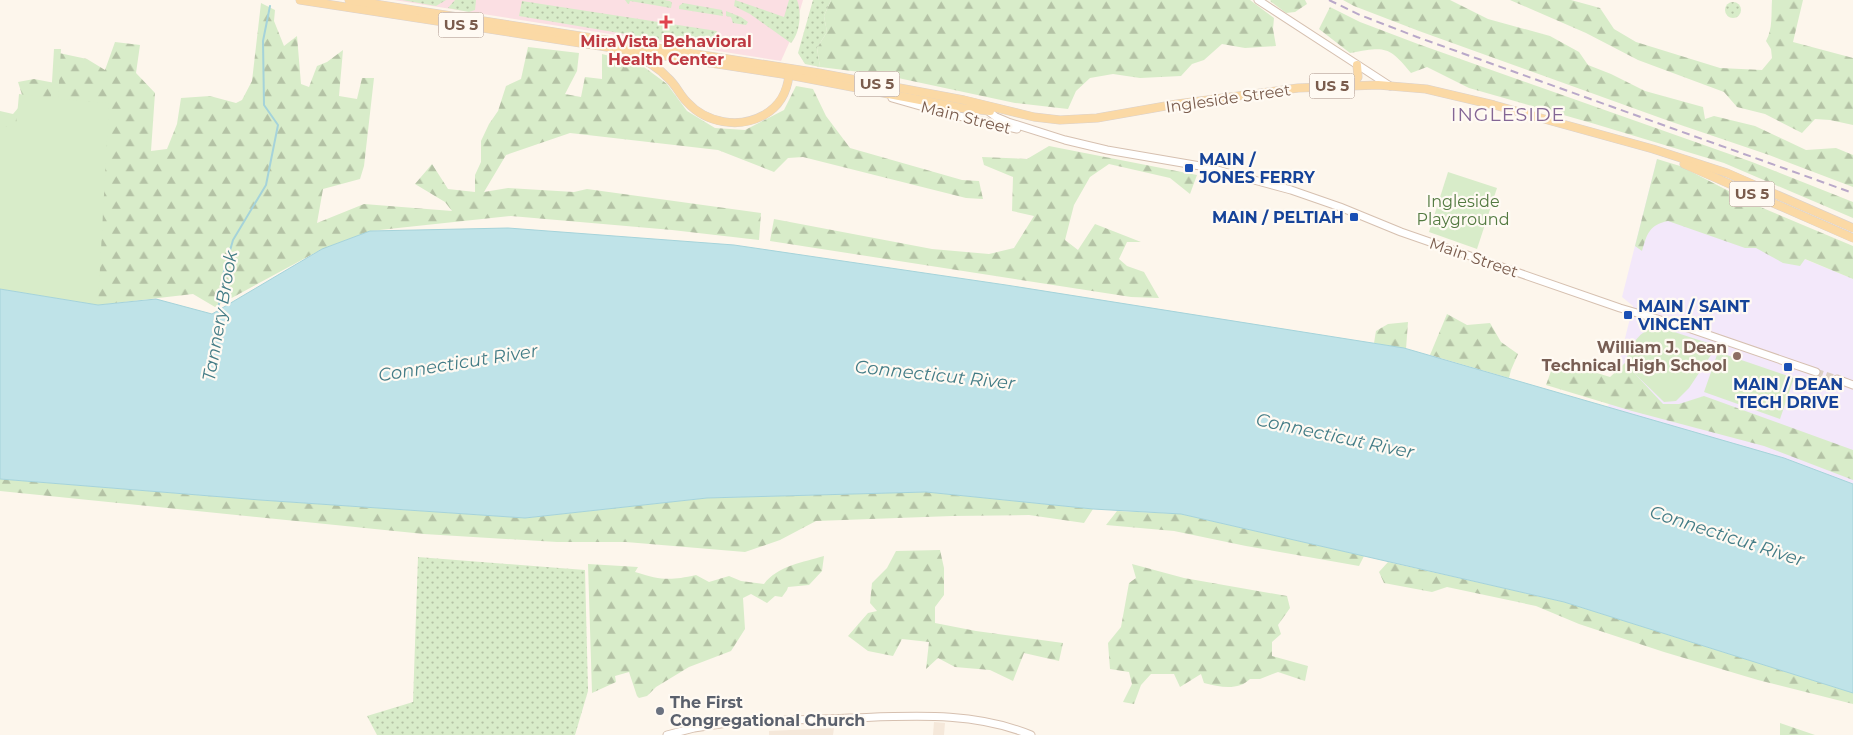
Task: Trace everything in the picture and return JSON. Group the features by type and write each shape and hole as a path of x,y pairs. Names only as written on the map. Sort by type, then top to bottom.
{"main road":[{"name":"Main Street","path":"300,0 789,75 963,104"},
{"name":"Main Street","path":"349,0 805,70 963,104"},
{"path":"1258,0 1390,86"},
{"path":"622,49 659,70 673,82 686,102 700,113 712,119 725,122 749,121 771,110 784,96 789,75"},
{"path":"1353,85 1358,77 1357,66"},
{"name":"Ingleside Street","path":"963,104 987,110 1060,120 1088,120 1263,92 1353,85 1426,89 1653,149 1727,173 1853,228"},
{"name":"Main Street","path":"861,88 941,112 1107,150 1206,167 1291,190 1340,207 1401,232 1620,308 1710,335 1816,372"},
{"name":"Ingleside Street","path":"963,104 980,104 1007,112"},
{"name":"Main Street","path":"980,104 1008,122 1042,134"},
{"name":"Ingleside Street","path":"1653,149 1853,238"},
{"path":"1837,379 1853,385"},
{"path":"667,735 702,726 736,722 925,716 983,720 1008,726 1031,735"}],"shaded area":[{"name":"MiraVista Behavioral Health Center","path":"394,0 803,0 793,34 781,61"},
{"name":"William J. Dean Technical High School","path":"1657,159 1687,172 1802,258 1853,279 1853,484 1784,458 1608,407 1633,306 1622,297"},
{"path":"934,722 945,723 944,735 933,735"},
{"path":"834,728 833,735 769,735 769,731"}],"green space":[{"path":"402,0 446,0 436,6"},
{"path":"455,0 476,0 475,10 469,12 448,8"},
{"path":"625,0 664,0 672,3 671,8 630,1 628,4"},
{"path":"735,0 784,17 789,0 797,0 799,5 799,22 794,39 791,43 750,14 734,6"},
{"path":"813,0 831,0 824,16 827,32 817,48 820,67 805,64 798,53"},
{"path":"831,0 1250,0 1274,18 1273,29 1276,46 1245,48 1222,44 1204,60 1192,64 1181,76 1140,78 1113,74 1090,78 1076,91 1068,109 1015,103 884,75 820,67 817,48 827,32 824,16"},
{"path":"1271,0 1305,0 1307,4 1295,12 1286,13"},
{"path":"1343,0 1450,0 1488,19 1550,36 1579,52 1588,65 1645,91 1703,107 1705,119 1714,116 1755,126 1806,150 1836,148 1853,155 1853,187 1769,155 1419,31"},
{"path":"1510,0 1571,0 1600,8 1614,29 1636,42 1720,68 1762,70 1772,58 1771,49 1766,41 1771,26 1772,0 1803,0 1793,42 1853,58 1853,125 1815,119 1802,133 1765,114 1737,107 1724,92 1638,60 1586,33"},
{"path":"522,1 717,31 714,49 519,16"},
{"path":"1733,2 1741,10 1733,18 1725,10"},
{"path":"261,3 275,10 274,21 284,46 297,36 301,84 309,87 317,66 327,62 343,50 339,96 357,99 362,78 374,78 364,166 360,179 323,189 317,223 364,204 452,211 445,202 415,184 432,164 448,189 475,192 475,175 481,162 481,141 498,111 506,86 521,79 528,47 579,53 577,71 565,94 581,97 585,77 602,79 602,54 640,64 667,84 687,111 715,128 745,130 784,110 796,86 813,89 826,116 850,148 962,180 979,181 983,199 966,198 803,157 788,158 774,172 718,150 570,133 506,155 484,192 508,188 574,192 587,189 761,213 759,240 672,230 511,216 370,231 322,249 215,307 193,294 98,305 0,287 0,111 13,114 24,101 18,82 34,79 55,83 59,53 87,59 105,70 115,42 140,45 136,73 155,93 151,151 167,149 177,124 181,98 210,96 236,103 242,100 252,81"},
{"path":"683,3 722,10 723,16 679,9 679,6"},
{"path":"1330,7 1360,22 1418,44 1752,162 1853,202 1853,218 1724,163 1469,88 1427,67 1411,73 1397,57 1385,50 1379,49 1350,53 1319,29"},
{"path":"726,11 748,22 746,25 733,23 731,17 726,16"},
{"path":"54,49 61,49 58,99 109,103 98,305 0,289 0,126 16,127 19,94 51,98"},
{"path":"1049,146 1197,175 1190,194 1170,178 1109,164 1090,177 1074,205 1065,240 1078,250 1095,224 1141,242 1127,242 1119,259 1127,266 1144,272 1159,298 1131,297 770,241 774,219 932,249 989,254 1014,248 1034,216 1012,211 1013,177 984,165 982,157 1027,159"},
{"path":"1657,159 1680,166 1758,206 1853,246 1853,279 1805,259 1800,266 1783,263 1756,248 1745,248 1668,221 1657,225 1650,231 1642,251 1635,246"},
{"name":"Ingleside Playground","path":"1448,172 1497,188 1477,249 1429,232"},
{"path":"1447,314 1467,325 1490,323 1501,342 1518,354 1509,378 1430,355"},
{"path":"1408,322 1406,349 1374,343 1376,331 1388,324"},
{"path":"1656,326 1717,346 1689,388 1676,401 1664,402 1631,370 1626,359 1637,339 1645,331"},
{"path":"1718,352 1794,378 1780,419 1704,392"},
{"path":"1555,360 1610,377 1625,363 1663,404 1679,404 1704,396 1853,450 1853,480 1764,446 1632,411 1546,385"},
{"path":"0,479 260,500 525,518 707,498 926,492 1093,509 1084,523 1029,515 816,521 780,540 745,552 626,542 557,542 424,534 0,491"},
{"path":"1117,511 1181,514 1364,556 1359,566 1174,531 1106,525"},
{"path":"940,550 944,568 944,595 935,607 935,623 976,631 1063,643 1059,661 1024,653 1013,681 990,670 955,667 938,658 926,669 929,642 902,639 893,656 868,651 848,636 868,613 877,611 870,603 872,583 887,568 896,551"},
{"path":"824,556 822,571 809,585 788,587 782,597 775,596 767,603 751,594 743,598 745,629 731,651 689,667 656,687 647,696 639,698 637,696 629,672 615,676 616,682 592,693 588,564 638,567 635,572 659,578 672,579 696,575 709,582 729,576 741,581 764,584 769,578 783,569"},
{"path":"418,557 585,570 588,691 575,735 377,735 367,716 413,702"},
{"path":"1388,562 1564,602 1853,693 1853,704 1758,680 1664,652 1579,624 1536,606 1447,587 1432,592 1384,583 1379,572"},
{"path":"1132,564 1184,578 1287,596 1290,608 1278,625 1281,634 1272,642 1272,656 1308,666 1305,681 1278,672 1260,679 1250,679 1234,687 1222,687 1204,683 1201,674 1180,687 1174,674 1151,674 1141,685 1134,704 1123,702 1132,684 1129,672 1110,669 1108,643 1121,627 1129,583 1136,578"},
{"path":"1780,723 1815,735 1780,735"}],"water":[{"name":"Connecticut River","path":"508,228 734,245 1006,285 1404,348 1784,458 1853,484 1853,693 1564,602 1181,514 1093,509 926,492 707,498 525,518 260,500 0,479 0,289 98,305 156,299 212,314 322,249 370,231"}],"waterway":[{"name":"Tannery Brook","path":"218,311 223,275 233,240 266,185 278,125 264,105 263,41 270,6"}],"tunnel":[{"path":"1816,372 1837,379"}],"railway":[{"path":"1329,0 1360,15 1417,37 1853,193"}],"place":[{"name":"MiraVista Behavioral Health Center","path":"666,22"},
{"name":"MAIN / JONES FERRY","path":"1189,168"},
{"name":"MAIN / PELTIAH","path":"1354,217"},
{"name":"MAIN / SAINT VINCENT","path":"1628,315"},
{"name":"William J. Dean Technical High School","path":"1737,356"},
{"name":"MAIN / DEAN TECH DRIVE","path":"1788,367"},
{"name":"The First Congregational Church","path":"660,711"}],"district":[{"name":"INGLESIDE","path":"1508,114"}]}
